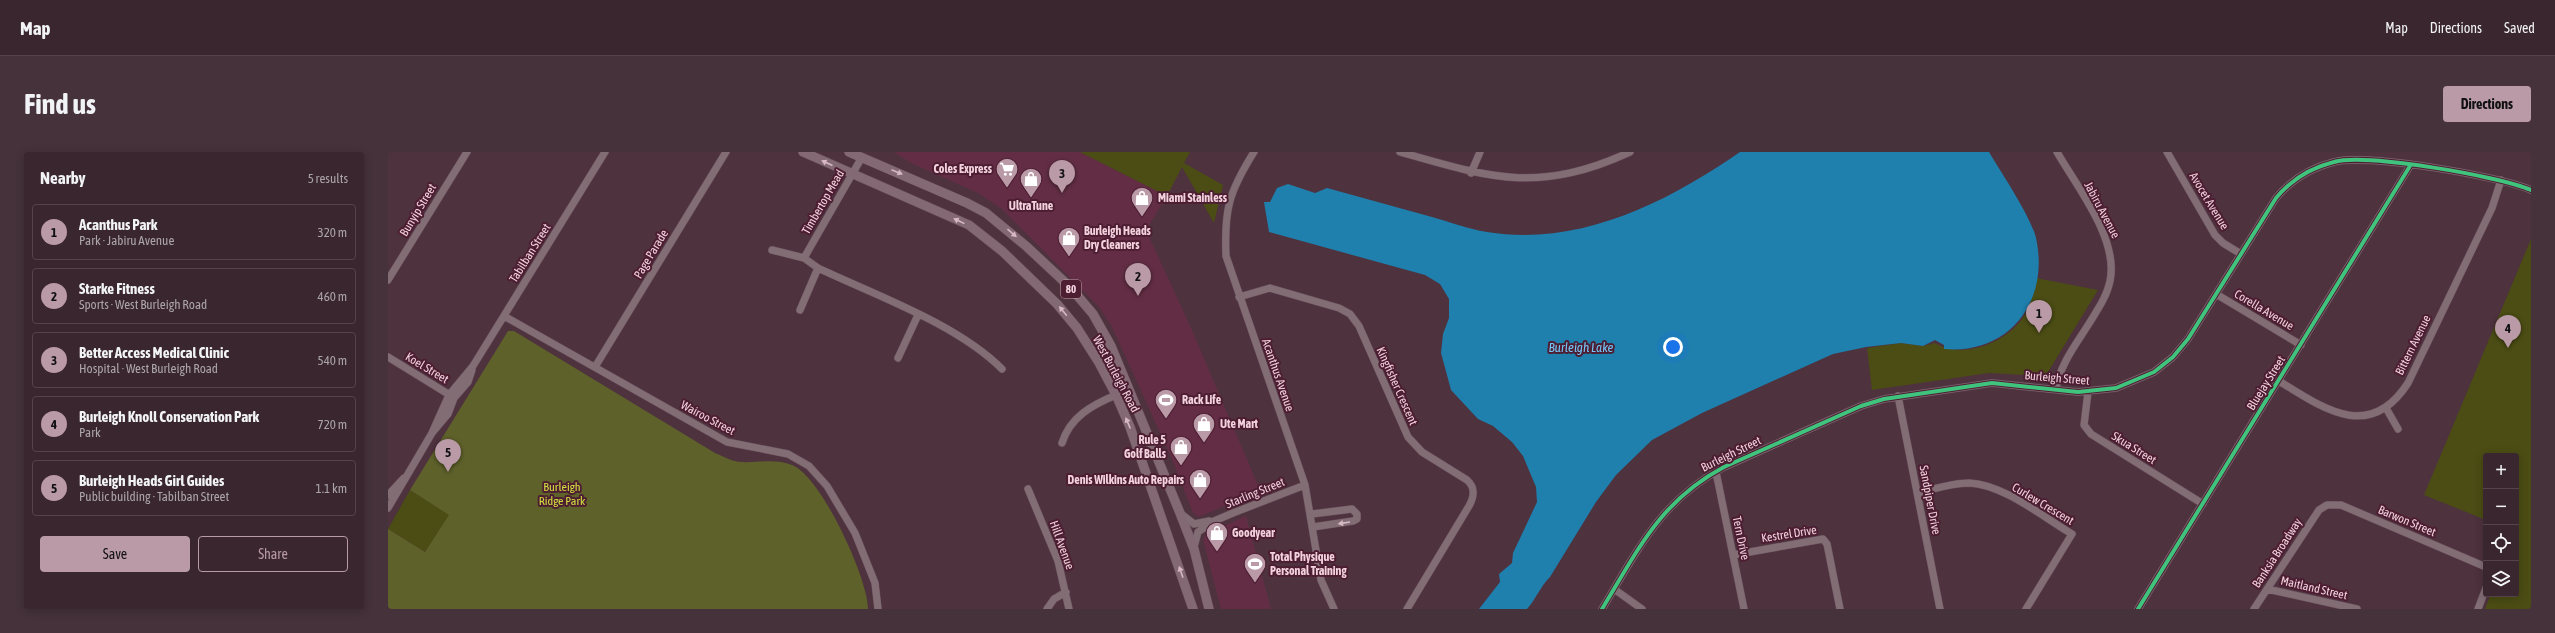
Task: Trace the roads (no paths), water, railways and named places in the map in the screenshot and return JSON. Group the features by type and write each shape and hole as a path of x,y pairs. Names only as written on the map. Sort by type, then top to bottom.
{"main road":[{"name":"West Burleigh Road","path":"803,152 968,225 1002,251 1057,304 1077,328 1116,395 1130,426 1193,609"},
{"name":"West Burleigh Road","path":"850,152 967,203 986,214 1026,246 1070,287 1093,314 1111,346 1180,513 1194,549 1209,609"}],"street":[{"name":"Bunyip Street","path":"388,280 467,152"},
{"name":"Tabilban Street","path":"389,500 402,487 406,475 432,433 452,396 473,366 605,152"},
{"name":"Page Parade","path":"595,367 726,152"},
{"name":"Acanthus Avenue","path":"1254,152 1232,191 1225,227 1226,256 1305,485 1312,514 1321,580 1334,609"},
{"path":"1400,152 1471,173 1508,178 1550,177 1594,167 1630,152"},
{"path":"1471,173 1480,152"},
{"name":"Jabiru Avenue","path":"2056,389 2060,370 2104,299 2110,281 2112,260 2106,237 2057,152"},
{"name":"Avocet Avenue","path":"2167,152 2215,235 2241,254"},
{"name":"Timbertop Mead","path":"804,258 862,157"},
{"name":"Burleigh Street","path":"1602,609 1663,513 1685,492 1716,472 1860,406 1898,396 1992,383 2088,392 2128,385 2165,364 2188,339 2276,198 2303,174 2334,162 2348,159 2410,166 2501,180 2531,190"},
{"name":"Bluejay Street","path":"2138,609 2410,166"},
{"name":"Bittern Avenue","path":"2279,381 2337,414 2363,416 2386,408 2408,383 2492,208 2501,180"},
{"path":"772,250 804,258 818,268 918,315 987,354 1002,369"},
{"path":"800,310 818,268"},
{"name":"Kingfisher Crescent","path":"1239,297 1270,288 1339,308 1350,314 1359,326 1408,437 1422,452 1468,480 1473,487 1474,497 1470,506 1407,609"},
{"name":"Corella Avenue","path":"2216,294 2301,345"},
{"path":"898,358 918,315"},
{"name":"Wairoo Street","path":"504,316 727,442 788,454 809,466 827,486 855,533 875,583 878,609"},
{"name":"Koel Street","path":"388,357 452,396"},
{"name":"Skua Street","path":"2088,392 2084,425 2091,434 2203,504"},
{"path":"1062,443 1065,432 1073,422 1092,405 1116,395"},
{"name":"Sandpiper Drive","path":"1898,396 1940,609"},
{"path":"2386,408 2398,429"},
{"name":"Tern Drive","path":"1716,472 1744,609"},
{"name":"Curlew Crescent","path":"1918,493 1952,485 1982,484 1999,491 2072,534 2026,609"},
{"name":"Starling Street","path":"1194,549 1198,532 1214,521 1305,485"},
{"name":"Hill Avenue","path":"1028,489 1058,561 1069,609"},
{"name":"Barwon Street","path":"2319,510 2327,505 2341,505 2483,566"},
{"path":"1312,514 1352,509 1357,514 1357,519 1353,521 1313,527"},
{"name":"Banksia Broadway","path":"2254,609 2319,510"},
{"name":"Starling Street","path":"1180,513 1194,524 1214,521"},
{"name":"Kestrel Drive","path":"1733,555 1823,539 1827,544 1840,609"},
{"path":"1614,589 1642,609"},
{"name":"Maitland Street","path":"2267,589 2357,609"},
{"path":"1047,609 1054,599 1066,592"},
{"path":"2478,609 2483,596"}],"water":[{"name":"Burleigh Lake","path":"1740,152 1989,152 2022,207 2036,238 2039,261 2037,283 2030,302 2020,319 2005,333 1988,343 1967,349 1944,349 1944,345 1935,340 1923,346 1901,343 1866,347 1833,354 1702,413 1652,440 1616,475 1596,502 1550,577 1527,609 1479,609 1500,582 1499,574 1512,563 1513,553 1537,502 1536,487 1523,456 1512,442 1493,426 1478,419 1451,390 1441,353 1443,334 1449,318 1449,299 1440,284 1425,275 1269,232 1264,202 1270,202 1277,188 1288,184 1315,193 1327,188 1480,231 1521,235 1555,233 1588,227 1620,217 1652,204 1712,171"}],"place":[{"name":"Coles Express","path":"1007,188"},
{"name":"Better Access Medical Clinic","path":"1062,193"},
{"name":"UltraTune","path":"1031,198"},
{"name":"Miami Stainless","path":"1142,218"},
{"name":"Burleigh Heads Dry Cleaners","path":"1069,258"},
{"name":"Starke Fitness","path":"1138,296"},
{"name":"Acanthus Park","path":"2039,333"},
{"name":"Burleigh Knoll Conservation Park","path":"2508,348"},
{"name":"Rack Life","path":"1166,420"},
{"name":"Ute Mart","path":"1204,444"},
{"name":"Rule 5 Golf Balls","path":"1181,466"},
{"name":"Burleigh Heads Girl Guides","path":"448,472"},
{"name":"Denis Wilkins Auto Repairs","path":"1200,500"},
{"name":"Goodyear","path":"1217,552"},
{"name":"Total Physique Personal Training","path":"1255,584"}],"park label":[{"name":"Burleigh Ridge Park","path":"562,494"}]}
